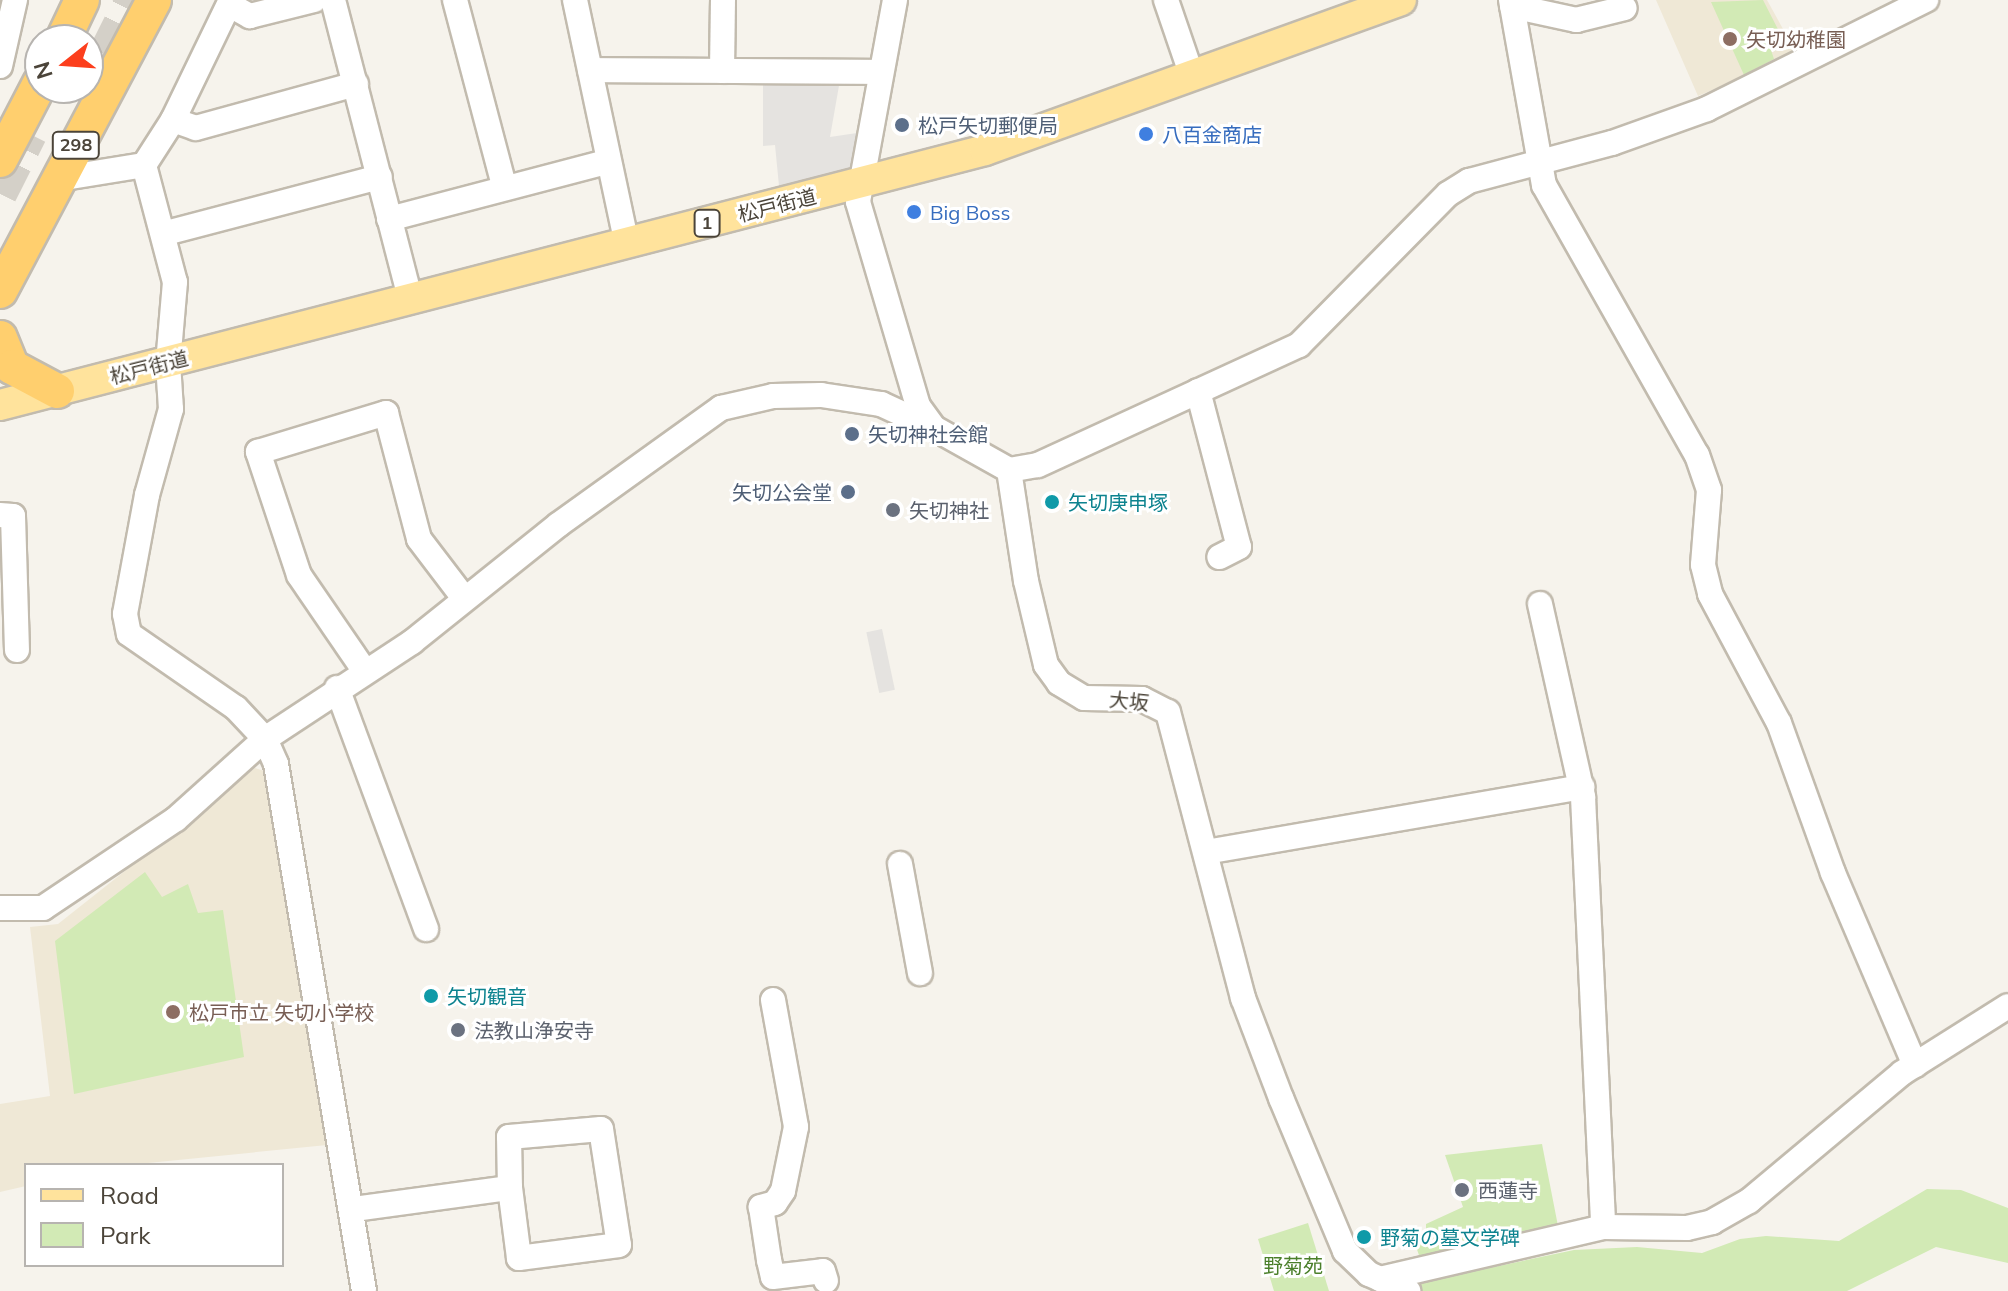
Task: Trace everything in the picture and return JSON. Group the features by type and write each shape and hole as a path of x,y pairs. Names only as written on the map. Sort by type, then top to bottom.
{"highway":[{"path":"53,24 62,0"},
{"path":"71,24 82,0"},
{"name":"298","path":"104,93 154,0"},
{"path":"104,95 177,0"},
{"path":"15,130 24,104"},
{"path":"0,160 29,104"},
{"name":"298","path":"0,291 98,104"},
{"path":"0,338 12,367 57,391"}],"main road":[{"name":"松戸街道","path":"0,405 985,150 1401,0"}],"street":[{"path":"0,66 15,0"},
{"path":"58,179 144,165 173,120 230,3 250,16 314,0"},
{"path":"333,0 410,298"},
{"path":"455,0 504,185"},
{"path":"575,0 607,162 627,244"},
{"path":"722,71 723,0"},
{"path":"895,0 879,72 858,202 896,340 918,406 934,428"},
{"path":"1166,0 1192,76"},
{"path":"0,908 43,908 176,819 265,739 364,670 412,642 464,598 721,408 773,396 821,395 881,404 934,428 1009,470 1038,465 1299,345 1320,330 1448,194 1484,175 1612,143 1707,109 1926,0"},
{"path":"1625,8 1576,20 1512,3 1539,160 1560,221 1697,455 1709,490 1703,565 1710,594 1779,723 1833,873 1915,1065"},
{"path":"590,70 879,72"},
{"path":"173,120 196,128 356,84"},
{"path":"389,219 504,185 607,162"},
{"path":"144,165 166,233 175,282 168,363 171,409 147,495 125,614 129,634 236,708 265,739 294,854 354,1209 364,1291"},
{"path":"166,233 380,177"},
{"path":"1198,391 1239,547 1219,557"},
{"path":"364,670 299,575 258,452 386,413 419,539 464,598"},
{"name":"大坂","path":"1009,470 1046,665 1059,683 1084,698 1142,699 1168,712 1243,998 1345,1251 1380,1279 1408,1291"},
{"path":"0,515 13,516 17,650"},
{"path":"1540,604 1582,787 1603,1227"},
{"path":"337,688 426,929"},
{"path":"1206,852 1582,787"},
{"path":"900,864 920,973"},
{"path":"773,1000 796,1127 783,1191 775,1203 761,1207 769,1260 773,1277 823,1271 826,1281"},
{"path":"1380,1279 1603,1227 1687,1228 1712,1222 1749,1201 1915,1065 2008,1006"},
{"path":"601,1129 619,1245 519,1258 510,1188 509,1137 601,1129"},
{"path":"354,1209 510,1188"}],"shaded area":[{"name":"矢切幼稚園","path":"1656,0 1767,0 1799,58 1735,88 1731,82 1698,96"},
{"path":"840,80 830,137 857,133 851,168 779,186 775,145 763,146 763,81"},
{"path":"882,629 895,690 879,693 866,632"},
{"name":"松戸市立 矢切小学校","path":"255,768 264,771 327,1145 148,1163 24,1163 24,1186 0,1192 0,1104 50,1096 30,927 58,924"}],"green space":[{"path":"1763,0 1783,39 1769,44 1774,59 1744,75 1711,2"},
{"path":"145,872 162,897 188,884 198,913 223,910 244,1057 74,1094 55,941"},
{"path":"1542,1144 1558,1226 1421,1261 1413,1238 1426,1230 1426,1224 1463,1207 1445,1155"},
{"path":"1927,1189 1961,1190 2008,1208 2008,1263 1936,1247 1847,1291 1413,1291 1413,1284 1574,1250 1637,1247 1702,1253 1740,1239 1766,1236 1839,1241"},
{"name":"野菊苑","path":"1308,1223 1329,1291 1274,1291 1258,1239"}],"tunnel":[{"path":"104,56 132,0"},
{"path":"0,194 30,134"}],"place":[{"name":"矢切幼稚園","path":"1730,39"},
{"name":"松戸矢切郵便局","path":"902,125"},
{"name":"八百金商店","path":"1146,134"},
{"name":"Big Boss","path":"914,212"},
{"name":"矢切神社会館","path":"852,434"},
{"name":"矢切公会堂","path":"848,492"},
{"name":"矢切庚申塚","path":"1052,502"},
{"name":"矢切神社","path":"893,510"},
{"name":"矢切観音","path":"431,996"},
{"name":"松戸市立 矢切小学校","path":"173,1012"},
{"name":"法教山浄安寺","path":"458,1030"},
{"name":"西蓮寺","path":"1462,1190"},
{"name":"野菊の墓文学碑","path":"1364,1237"}]}
